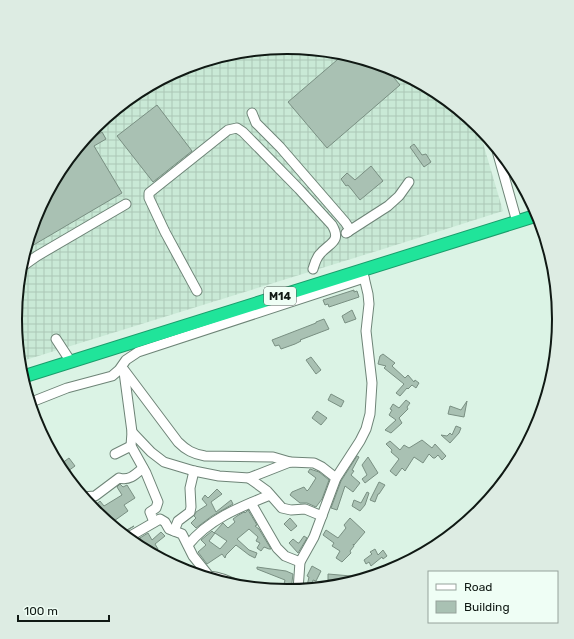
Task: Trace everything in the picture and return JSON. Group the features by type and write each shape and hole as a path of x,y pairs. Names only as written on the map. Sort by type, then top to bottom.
{"highway":[{"name":"M14","path":"28,375 130,343 363,274 532,217"}],"street":[{"path":"252,113 256,123 280,147 345,222 349,228 348,232"},
{"path":"197,291 162,225 149,198 149,194 228,130 237,128 243,132 299,189 336,231 334,242"},
{"path":"500,163 517,222"},
{"path":"313,268 317,258 334,242 388,206 399,196 409,182"},
{"path":"28,262 126,204"},
{"path":"35,401 66,388 112,376 126,360 138,352 363,274 369,304 366,331 372,384 370,414 366,429 360,441 336,478 314,537 300,562 298,584"},
{"path":"56,339 71,362"},
{"path":"130,343 124,370 132,432 131,446 143,468 158,502 156,508 150,512 154,522"},
{"path":"124,370 178,442 195,454 205,456 273,457 290,462 314,463 322,467 336,478"},
{"path":"132,432 151,452 164,462 194,471 219,476 249,478 290,462"},
{"path":"115,454 131,446"},
{"path":"90,496 95,496 119,478 125,480 130,479 143,468"},
{"path":"174,531 178,521 190,512 190,488 194,471"},
{"path":"249,478 267,491 282,508 291,510 304,509 322,516"},
{"path":"188,545 194,537 224,515 270,495"},
{"path":"251,503 277,548 285,556 300,562"},
{"path":"133,535 160,519 165,522 169,529 182,534 193,556 205,571"}],"shaded area":[{"path":"287,54 322,57 356,64 388,75 420,90 462,120 482,141 503,211 25,360 22,320 24,285 27,268 42,218 49,202 67,172 100,132 126,109 140,99 170,82 218,64 252,57"}],"building":[{"path":"337,60 356,64 388,75 394,77 400,85 327,148 288,102"},
{"path":"157,105 192,151 153,182 117,136"},
{"path":"102,132 106,139 94,146 122,193 33,246 49,202 77,158 98,135"},
{"path":"414,144 422,155 426,154 431,162 424,167 410,147"},
{"path":"371,166 383,181 360,200 341,179 347,173 355,180"},
{"path":"354,290 354,292 357,291 359,297 329,307 328,304 325,305 323,300"},
{"path":"352,310 356,319 345,323 342,316"},
{"path":"324,319 329,329 300,340 301,341 295,344 281,349 279,345 275,346 272,340 316,323"},
{"path":"383,354 395,363 392,366 405,378 408,375 414,382 415,380 419,383 416,388 412,385 400,396 396,393 404,384 384,368 386,366 378,364 380,356"},
{"path":"311,357 321,370 316,374 306,360"},
{"path":"331,394 344,401 341,407 328,400"},
{"path":"406,400 410,403 407,407 408,409 399,418 402,423 391,433 385,430 396,420 389,415 393,404 399,408"},
{"path":"467,401 464,417 448,414 450,406 461,410"},
{"path":"317,411 327,418 321,425 312,418"},
{"path":"456,426 461,428 459,433 450,443 441,435 447,436 450,433 452,435"},
{"path":"422,440 432,448 435,444 446,456 442,460 438,455 433,458 429,454 423,463 414,457 405,471 402,468 396,476 390,471 399,459 391,452 392,450 386,444 390,441 400,450 404,445 409,448"},
{"path":"357,456 359,457 351,475 360,483 353,492 345,486 337,510 331,508 341,481"},
{"path":"368,457 378,473 365,483 362,479 367,475 362,465"},
{"path":"69,458 75,466 69,470 64,462"},
{"path":"310,469 319,472 329,480 322,499 316,507 307,503 300,503 290,495 292,492 304,487 307,491 309,489 316,478 308,472"},
{"path":"379,482 385,485 378,494 375,502 370,500"},
{"path":"120,484 123,487 127,485 135,498 124,505 128,511 114,521 97,504 100,501 104,506 122,495 117,487"},
{"path":"217,489 222,494 211,502 216,512 231,500 233,504 212,516 196,528 191,523 196,518 194,516 196,512 207,505 202,499 205,495 208,498"},
{"path":"367,492 369,493 365,505 360,511 352,506 354,500 361,503"},
{"path":"248,510 257,525 255,526 259,529 271,549 264,547 261,551 257,548 260,543 256,541 258,537 249,529 237,539 249,550 257,553 255,558 236,545 225,558 222,554 207,564 198,552 206,545 201,540 212,531 214,533 223,523 228,528 235,522 233,519 244,512 245,513","holes":["215,533 227,541 220,549 209,541"]},
{"path":"290,518 297,526 291,531 284,524"},
{"path":"350,518 365,532 354,545 353,544 354,546 350,551 351,553 342,562 336,558 340,551 332,546 334,543 323,535 326,530 338,538 346,528 344,525"},
{"path":"161,532 165,536 155,544 158,549 156,550 141,540 140,538 138,539 148,533 152,540"},
{"path":"304,536 307,538 298,553 289,543 293,539 299,543"},
{"path":"375,549 378,555 383,550 387,556 383,559 382,557 371,566 369,562 366,564 364,560 372,554 370,552"},
{"path":"312,566 321,571 316,581 313,580 312,583 307,584 309,577 307,576"},
{"path":"257,567 286,571 293,574 292,584 284,584 285,580 257,569"},
{"path":"328,574 351,576 332,580 328,580"}]}
